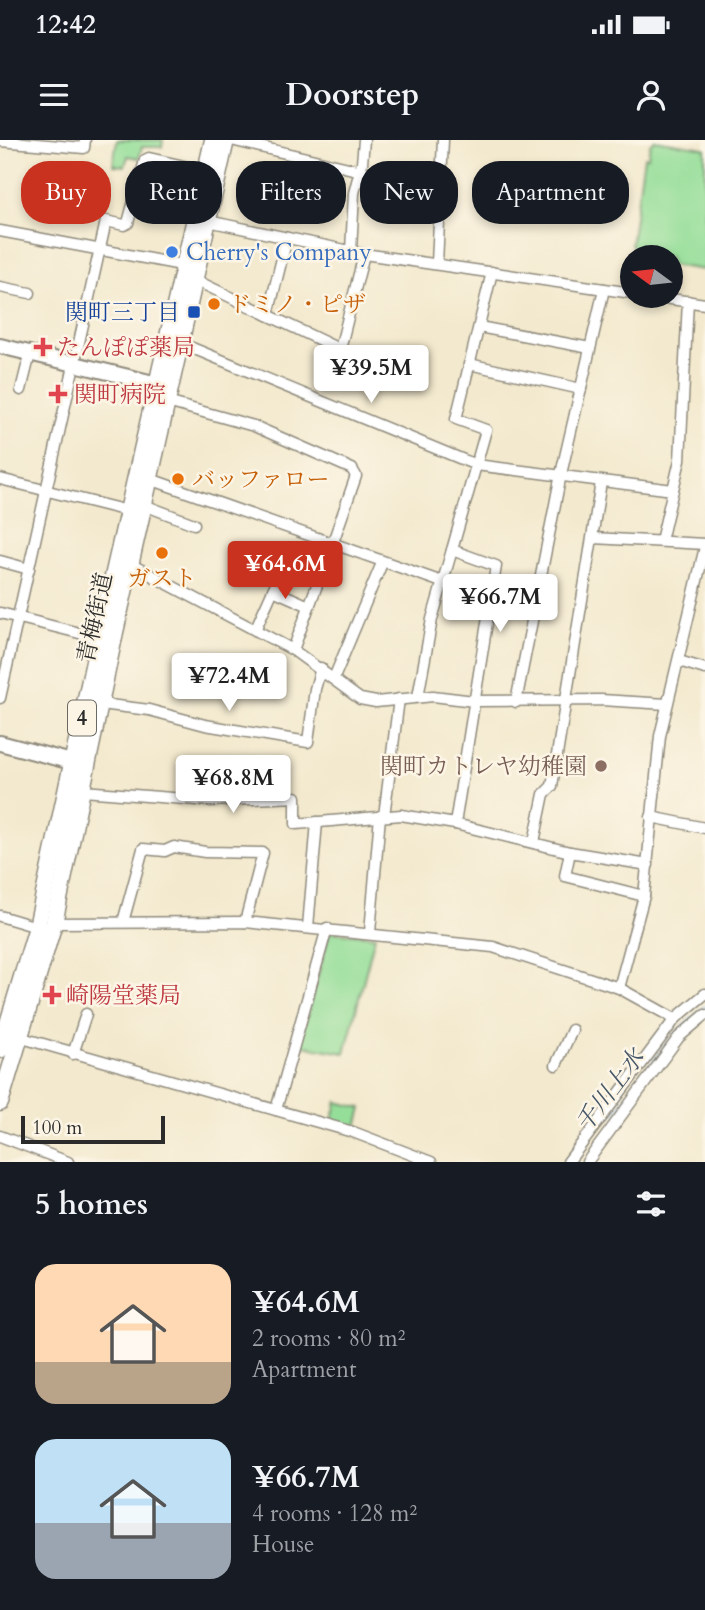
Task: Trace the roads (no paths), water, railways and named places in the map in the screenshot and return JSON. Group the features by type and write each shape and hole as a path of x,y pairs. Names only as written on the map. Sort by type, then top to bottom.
{"main road":[{"name":"青梅街道","path":"208,161 213,140"},
{"name":"青梅街道","path":"222,164 228,140"},
{"name":"青梅街道","path":"0,1103 22,1038 54,923 83,791 80,764 99,638 128,512 180,343 199,224"},
{"name":"青梅街道","path":"0,1049 37,927 80,764 101,704 150,479 165,391 193,271 207,224"}],"street":[{"path":"0,141 84,148 85,140"},
{"path":"228,140 359,171"},
{"path":"351,251 354,193 364,140"},
{"path":"442,161 443,140"},
{"path":"145,161 149,158 162,161"},
{"path":"0,698 106,221 126,224"},
{"path":"222,224 363,254 620,291"},
{"path":"437,263 439,224"},
{"path":"0,231 99,249 193,271 268,315 341,350"},
{"path":"268,315 287,238"},
{"path":"333,377 363,254"},
{"path":"418,697 442,582 485,430 456,419 492,272"},
{"path":"0,287 30,293"},
{"path":"516,702 561,474 604,289"},
{"path":"683,300 705,304"},
{"path":"660,541 673,489 683,430 688,301"},
{"path":"479,327 590,348"},
{"path":"180,343 476,464 561,474 601,482 673,489"},
{"path":"0,346 165,391 254,426 352,470 356,476 332,545"},
{"path":"21,390 30,354"},
{"path":"469,364 581,389"},
{"path":"0,479 128,512"},
{"path":"150,479 442,582"},
{"path":"534,842 544,794 552,786 601,482"},
{"path":"144,505 194,524"},
{"path":"593,538 705,545 680,661 660,736 644,897 619,988"},
{"path":"452,550 496,566 455,824"},
{"path":"0,561 29,569"},
{"path":"255,630 286,561"},
{"path":"334,678 382,563"},
{"path":"130,564 293,650 360,699 376,702 418,697 474,701 667,704"},
{"path":"293,650 317,585"},
{"path":"273,590 309,606"},
{"path":"0,613 99,638"},
{"path":"680,661 705,669"},
{"path":"101,704 149,710 205,725 308,742 314,689 321,668"},
{"path":"370,932 382,816 399,699"},
{"path":"0,743 80,764"},
{"path":"83,791 209,801 296,797 296,824 382,816 455,824 570,852 648,865"},
{"path":"651,817 705,828"},
{"path":"308,927 317,822"},
{"path":"122,922 143,849 165,851 174,847 205,852 263,853 245,922"},
{"path":"570,852 565,876 644,897"},
{"path":"0,916 37,927"},
{"path":"54,923 245,922 370,932 493,947 619,988 675,1019"},
{"path":"276,1111 327,928"},
{"path":"587,1162 645,1056 675,1019 705,994"},
{"path":"73,1054 86,1014"},
{"path":"568,1162 677,1040 705,1015"},
{"path":"556,1065 572,1030"},
{"path":"665,1031 677,1040"},
{"path":"0,1049 22,1038 352,1132 431,1162"},
{"path":"0,1136 68,1162"}],"waterway":[{"name":"千川上水","path":"673,1036 705,1007"},
{"name":"千川上水","path":"614,1114 669,1040"}],"place":[{"name":"Cherry's Company","path":"172,252"},
{"name":"ドミノ・ピザ","path":"214,304"},
{"name":"関町三丁目","path":"194,312"},
{"name":"たんぽぽ薬局","path":"43,347"},
{"name":"関町病院","path":"58,394"},
{"name":"バッファロー","path":"178,479"},
{"name":"ガスト","path":"162,553"},
{"name":"関町カトレヤ幼稚園","path":"601,766"},
{"name":"崎陽堂薬局","path":"52,995"}]}
